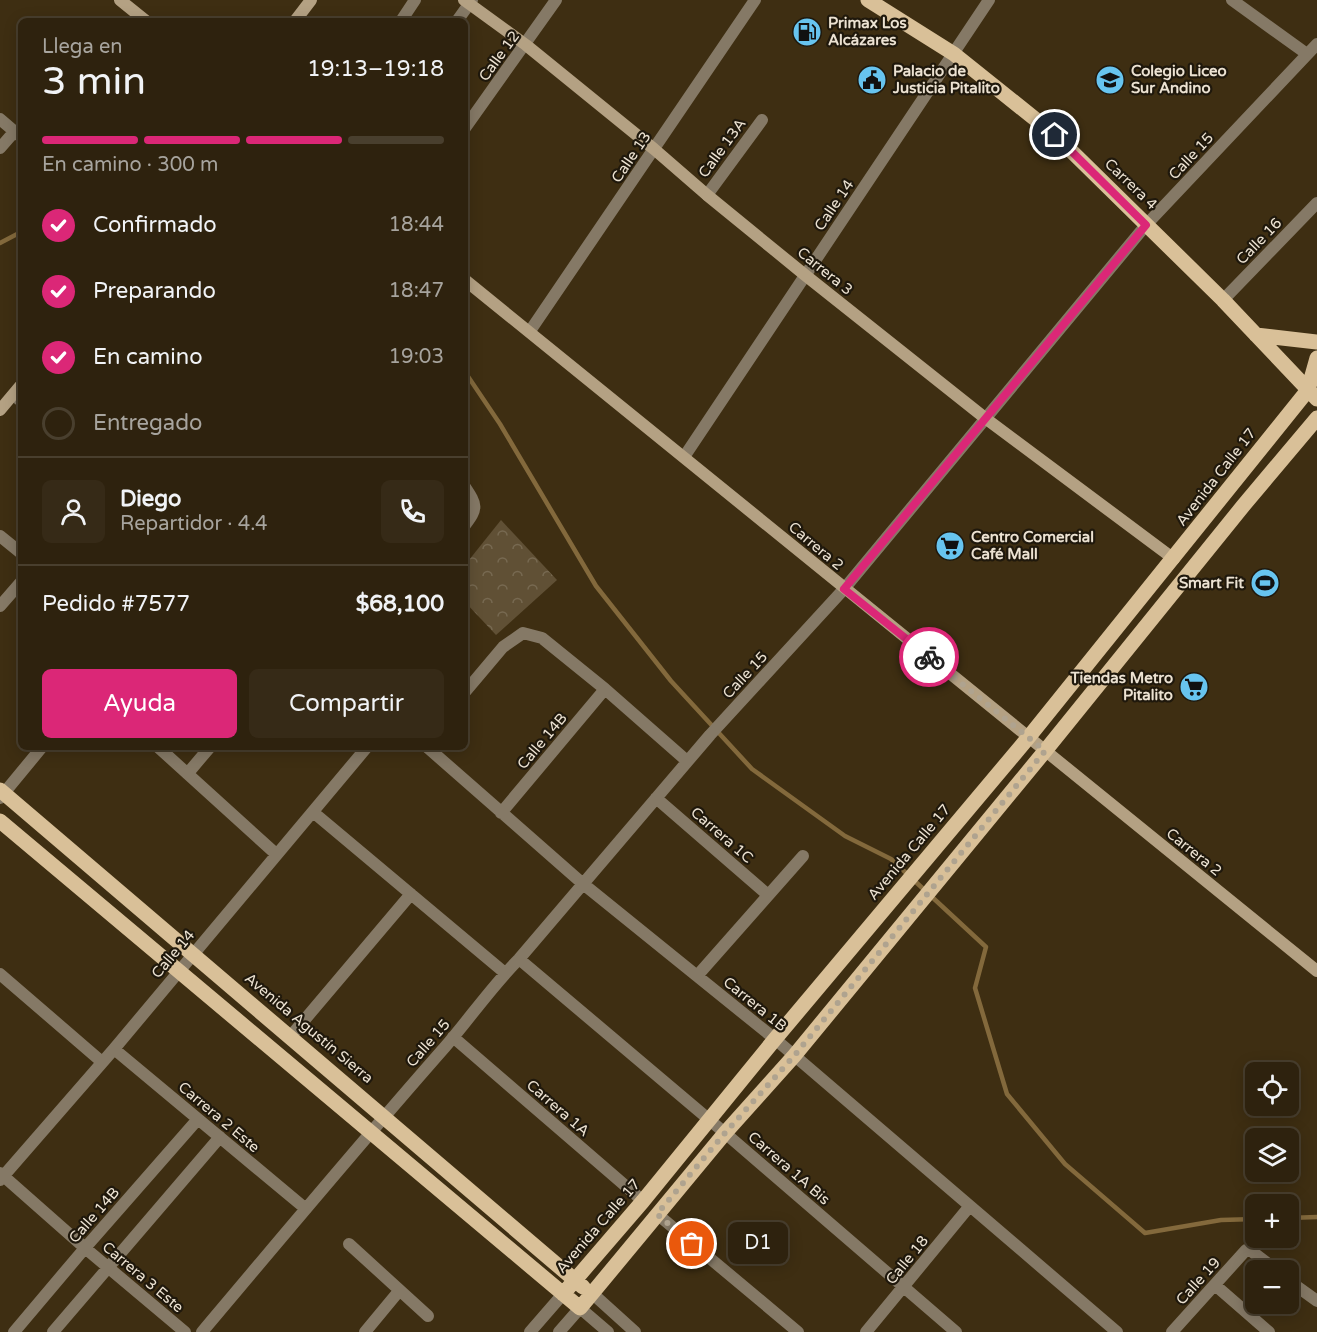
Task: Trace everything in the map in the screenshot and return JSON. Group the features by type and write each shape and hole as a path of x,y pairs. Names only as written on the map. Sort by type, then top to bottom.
{"main road":[{"path":"120,0 142,18"},
{"path":"297,18 310,0"},
{"name":"Carrera 4","path":"868,0 954,54 1055,135 1223,300 1312,394"},
{"name":"Carrera 3","path":"468,2 526,45 654,149 706,195 985,418 1174,559"},
{"name":"Carrera 2","path":"468,282 531,331 844,589 1317,971"},
{"path":"1256,334 1317,342"},
{"path":"1312,394 1317,358"},
{"path":"0,410 18,394"},
{"name":"Avenida Calle 17","path":"563,1294 710,1121 775,1039 1028,738 1312,394"},
{"path":"0,821 580,1308 725,1133 794,1056 1317,418"},
{"name":"Avenida Agustín Sierra","path":"1,794 193,953 593,1294"}],"street":[{"path":"403,18 415,0"},
{"name":"Calle 12","path":"468,124 556,0"},
{"name":"Calle 13","path":"531,331 755,0"},
{"name":"Calle 14","path":"684,457 989,0"},
{"path":"1232,0 1307,54"},
{"path":"459,18 468,2"},
{"name":"Calle 15","path":"202,1332 370,1131 453,1037 687,761 844,589 1146,225 1317,44"},
{"path":"0,119 17,134 0,148"},
{"name":"Calle 13A","path":"706,195 762,120"},
{"name":"Calle 16","path":"1223,300 1317,203"},
{"path":"468,492 475,502 474,513 468,521"},
{"path":"0,536 18,551"},
{"path":"0,606 18,585"},
{"path":"468,688 503,647 523,633 542,638 605,689 687,761"},
{"name":"Calle 14B","path":"501,813 605,689"},
{"path":"1,794 39,750"},
{"path":"161,750 276,854"},
{"path":"188,773 207,750"},
{"name":"Calle 14","path":"1,1176 114,1049 365,750"},
{"name":"Carrera 1B","path":"430,750 582,884 775,1039 1117,1332"},
{"name":"Carrera 1C","path":"656,798 768,895"},
{"path":"313,812 505,974"},
{"path":"697,976 803,856"},
{"path":"291,1037 411,894"},
{"name":"Carrera 1A Bis","path":"519,959 956,1332"},
{"path":"0,974 102,1062"},
{"name":"Carrera 1A","path":"453,1037 643,1201"},
{"name":"Carrera 2 Este","path":"114,1049 306,1209"},
{"name":"Calle 14B","path":"14,1332 198,1119"},
{"path":"52,1332 220,1137"},
{"name":"Carrera 3 Este","path":"1,1176 185,1332"},
{"name":"Calle 18","path":"866,1332 969,1207"},
{"path":"657,1214 798,1332"},
{"path":"349,1244 429,1316"},
{"name":"Calle 19","path":"1172,1332 1246,1250 1250,1250 1263,1260"},
{"path":"1215,1284 1269,1332"},
{"path":"1299,1288 1317,1301"},
{"path":"365,1332 399,1291"},
{"name":"Avenida Calle 17","path":"530,1332 563,1294"},
{"path":"593,1294 635,1332"},
{"path":"559,1332 580,1308 608,1332"}],"green space":[{"path":"501,520 557,580 496,635 468,605 468,561"}],"waterway":[{"path":"0,243 18,234"},
{"path":"468,376 500,424 596,586 671,681 752,769 845,836 891,859 986,947 975,988 1007,1094 1065,1164 1145,1233 1221,1220 1245,1219"},
{"path":"1299,1218 1317,1217"}],"way so far":[{"path":"692,1244 657,1214 794,1056 1045,751 929,657"}],"place":[{"name":"Primax Los Alcázares","path":"807,32"},
{"name":"Palacio de Justicia Pitalito","path":"872,80"},
{"name":"Colegio Liceo Sur Andino","path":"1110,80"},
{"name":"Centro Comercial Café Mall","path":"950,546"},
{"name":"Smart Fit","path":"1265,583"},
{"name":"Tiendas Metro Pitalito","path":"1194,687"},
{"name":"D1","path":"692,1244"}],"route":[{"path":"929,657 844,589 1146,225 1055,135"}]}
